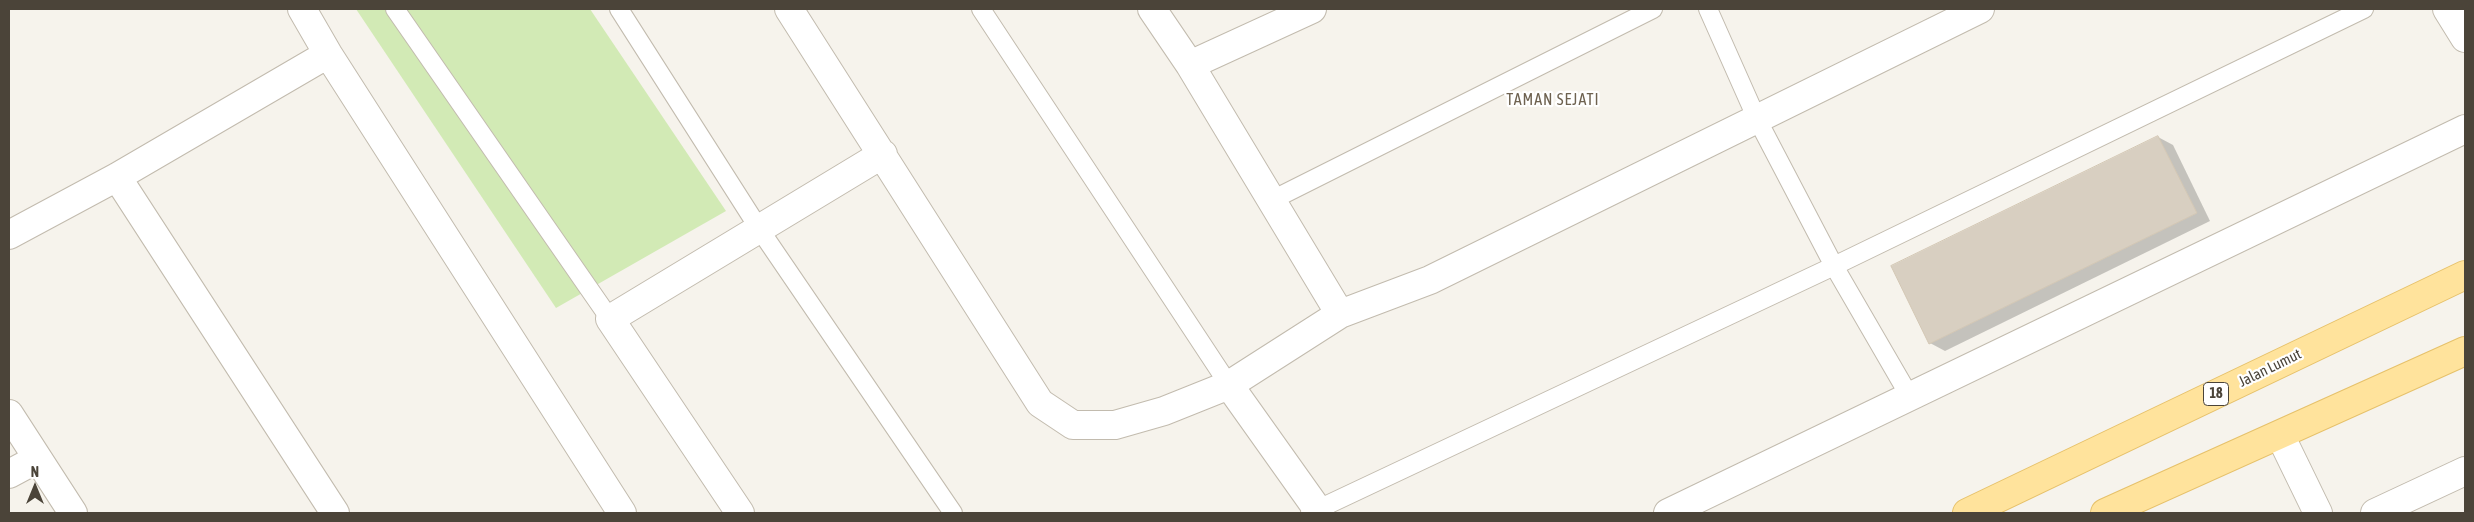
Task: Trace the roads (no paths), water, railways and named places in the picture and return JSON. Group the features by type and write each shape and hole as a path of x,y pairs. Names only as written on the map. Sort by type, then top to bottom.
{"main road":[{"name":"Jalan Lumut","path":"1967,513 2465,275"},
{"path":"2105,513 2465,351"}],"street":[{"path":"302,9 328,54 622,513"},
{"path":"789,9 883,154 1040,404 1073,424 1115,425 1164,411 1229,385 1340,314 1430,280 1756,117 1980,9"},
{"path":"1152,9 1190,65 1270,201 1340,314"},
{"path":"1190,65 1312,9"},
{"path":"2447,9 2465,38"},
{"path":"9,235 117,178 328,54"},
{"path":"1668,513 2465,129"},
{"path":"740,513 610,319 758,227 883,154"},
{"path":"117,178 335,513"},
{"path":"1229,385 1316,512"},
{"path":"9,414 73,513"},
{"path":"2280,435 2318,513"},
{"path":"9,474 37,459"},
{"path":"2374,513 2465,471"}],"lane":[{"path":"395,9 610,319"},
{"path":"619,9 758,227 953,513"},
{"path":"980,9 1229,385"},
{"path":"1270,201 1653,9"},
{"path":"1708,9 1756,117 1834,266 1910,397"},
{"path":"1316,512 1834,266 2364,9"}],"district":[{"name":"TAMAN SEJATI","path":"1553,100"}]}
